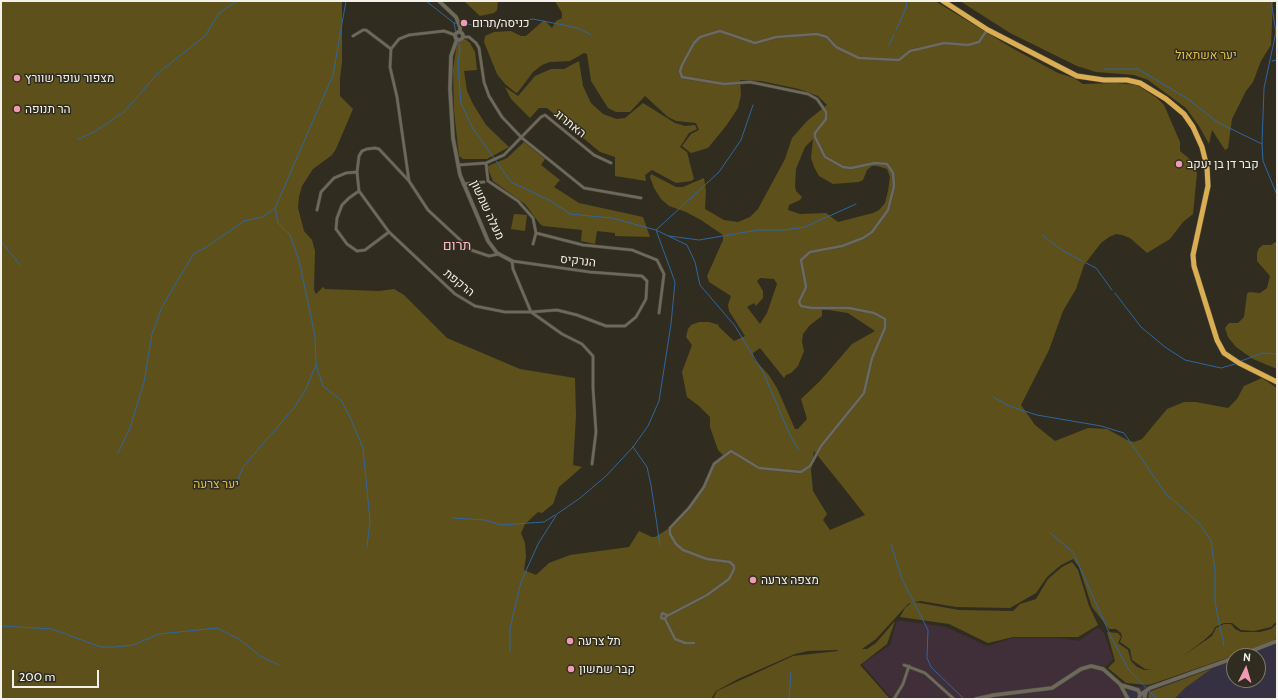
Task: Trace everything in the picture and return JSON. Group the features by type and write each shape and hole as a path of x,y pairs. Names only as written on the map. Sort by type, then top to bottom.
{"highway":[{"path":"944,1 988,30 1077,76 1104,80 1127,80 1140,83 1166,99 1184,114 1193,127 1202,147 1207,167 1208,186 1194,255 1194,266 1217,340 1224,353 1239,363 1277,382"}],"street":[{"path":"439,1 456,17 463,37"},
{"path":"353,36 363,30 366,30 391,49"},
{"path":"694,643 685,643 675,639 666,618 706,595 729,579 734,566 730,562 707,559 683,550 676,544 670,534 670,528 689,508 704,487 714,464 731,451 758,468 801,472 810,466 821,446 864,393 872,358 885,328 885,319 874,313 854,309 821,307 812,308 801,306 799,302 806,287 801,260 810,252 847,244 863,238 872,232 888,210 894,186 893,173 887,164 875,162 851,168 843,167 825,157 815,137 815,133 826,119 826,112 817,99 808,94 750,82 724,84 682,77 680,71 682,65 694,43 700,37 720,31 755,43 776,37 817,34 827,37 836,47 859,58 899,60 910,51 944,43 968,45 979,42 988,30"},
{"path":"409,181 397,97 390,67 391,49 399,39 409,35 444,32 455,35 460,32"},
{"path":"455,35 457,39 460,40 463,37 469,37 476,43 479,48 484,82 489,96 502,117 522,138 584,188 641,198"},
{"name":"מעלה שמשון","path":"457,39 451,56 450,89 453,138 458,165 463,184 488,241 499,254 512,261"},
{"name":"האתרוג","path":"522,138 545,115 594,154 611,163"},
{"path":"458,165 486,163 504,156 522,138"},
{"path":"390,232 365,250 357,251 347,244 336,229 337,218 342,205 349,198 359,192 357,172 359,156 362,151 375,148 379,149 409,181 428,210 471,250 489,256 499,254"},
{"path":"486,163 488,181 518,201 529,212 536,225 536,233 533,244"},
{"path":"317,210 321,192 334,178 346,172 357,172"},
{"path":"463,184 484,182"},
{"name":"הרקפת","path":"359,192 390,232 455,294 475,306 505,312 557,310 577,315 606,326 625,326 636,317 646,299 647,281 642,276"},
{"path":"536,233 583,245 632,250 657,260 664,274 659,313"},
{"path":"512,261 515,274 531,312 562,334 587,348 593,356 593,388 596,432 592,464"},
{"name":"הנרקיס","path":"512,261 590,272 642,276"},
{"path":"1261,648 1277,641"},
{"path":"1272,644 1277,644"},
{"path":"1141,698 1146,690 1150,688 1226,661"},
{"path":"904,665 928,675 954,699"},
{"path":"894,699 903,684 909,666"},
{"path":"976,699 994,695 1052,688 1081,669 1091,666 1103,669 1120,684 1128,697"},
{"path":"1120,684 1137,689 1150,688"},
{"path":"1128,697 1128,691 1132,688"},
{"path":"1137,689 1141,698"}],"shaded area":[{"path":"897,620 946,627 987,646 1013,638 1059,638 1079,641 1098,627 1104,633 1113,659 1102,670 1123,690 1128,699 892,699 862,664 890,645"},
{"path":"1271,643 1277,643 1277,699 1128,699 1126,693 1127,690 1133,687 1149,686 1226,659 1226,688 1266,688 1266,648 1257,648"}],"green space":[{"name":"יער צרעה","path":"1,1 342,1 342,62 340,96 353,109 336,149 332,155 313,169 302,186 299,197 298,208 304,231 312,240 315,251 314,290 316,294 323,287 325,289 379,291 394,289 404,295 447,338 520,369 575,378 576,416 573,465 582,467 559,487 553,504 542,513 538,512 525,524 521,533 525,543 526,556 524,570 536,575 549,563 570,555 629,547 639,531 655,537 671,527 689,510 714,466 723,455 718,450 710,427 710,417 687,397 682,372 692,345 686,337 688,329 691,325 699,322 709,322 719,325 718,326 734,341 745,336 729,311 728,305 731,296 709,282 707,276 723,240 723,235 701,220 686,212 669,206 661,199 654,188 650,177 651,174 676,187 683,187 704,178 706,191 705,209 724,220 738,222 750,217 758,209 785,159 792,138 807,121 827,105 818,96 799,89 761,81 740,80 741,95 738,108 726,126 708,148 691,153 682,146 691,134 699,130 696,123 676,121 668,117 645,96 630,112 616,112 608,108 591,81 587,54 584,53 570,61 550,62 542,65 533,72 516,93 505,84 497,74 484,42 485,36 494,32 511,31 521,36 526,36 544,20 552,28 556,21 562,18 562,13 555,1 935,1 1012,48 1058,73 1074,78 1083,84 1116,83 1137,85 1157,98 1164,105 1180,142 1180,151 1192,161 1197,173 1193,214 1183,222 1170,239 1147,253 1130,238 1122,235 1116,234 1101,243 1084,265 1076,289 1063,311 1049,350 1021,405 1035,425 1055,441 1088,428 1107,429 1127,440 1134,442 1142,439 1167,409 1184,402 1196,402 1228,408 1237,399 1244,386 1262,378 1277,388 1277,621 1271,627 1254,631 1241,630 1232,623 1224,623 1215,627 1212,633 1183,656 1212,636 1216,628 1224,624 1231,624 1235,629 1241,632 1260,632 1271,629 1277,624 1277,636 1273,642 1256,648 1226,648 1226,658 1148,685 1126,683 1108,668 1115,661 1107,632 1118,633 1121,637 1118,643 1128,650 1131,661 1137,667 1144,670 1152,669 1145,669 1132,660 1130,649 1120,642 1122,637 1121,633 1116,629 1109,629 1092,607 1079,567 1073,559 1061,565 1047,577 1036,593 1010,608 956,607 921,601 914,602 959,610 1013,611 1020,604 1036,599 1048,579 1062,567 1072,562 1078,570 1089,606 1098,625 1078,637 1013,637 988,643 949,624 900,617 905,608 911,603 908,604 876,639 862,649 867,649 876,643 895,621 887,644 860,665 890,699 716,699 714,697 717,691 793,656 838,651 837,650 808,651 795,654 738,679 716,691 711,699 1,699","holes":["813,139 811,158 814,167 819,176 833,184 859,182 863,180 867,170 872,166 887,169 890,177 888,191 885,203 879,210 838,222 826,213 800,214 788,210 789,205 800,200 802,197 796,191 796,169 805,147","760,278 774,279 777,284 767,313 760,324 747,307 754,303 756,306 763,298 763,291 757,281","822,309 848,313 875,331 852,344 820,381 801,399 807,419 798,429 795,429 777,388 768,374 754,359 753,353 760,348 784,378 798,366 804,351 802,342 803,334 810,325 822,316","814,451 865,515 830,530 823,520 827,514 813,491 811,470"]},
{"path":"464,1 498,1 497,10 494,13 480,16"},
{"name":"יער אשתאול","path":"960,1 1273,1 1271,45 1261,61 1253,82 1246,91 1232,119 1228,148 1225,150 1212,130 1209,144 1199,126 1186,108 1148,80 1134,75 1096,72 1077,66 1010,33"},
{"path":"465,39 470,43 475,52 477,70 464,71 467,91 486,125 509,147 487,159 463,159 459,156 454,111 453,69 457,43"},
{"path":"579,61 583,86 591,103 603,114 617,119 625,118 643,103 675,123 685,126 695,125 697,129 689,133 680,147 687,152 694,179 691,181 676,183 652,170 645,175 646,181 615,176 615,157 600,152 547,108 539,108 530,118 511,99 505,87 518,96 535,76 551,69 564,69"},
{"path":"524,142 545,159 541,165 560,180 554,187 579,203 643,217 650,237 615,236 615,233 597,231 595,244 581,241 582,230 543,226 540,224 525,204 493,181 488,169 488,166 507,158"},
{"path":"514,214 527,215 525,231 511,229"},
{"path":"1277,241 1277,369 1253,359 1236,347 1228,337 1225,328 1229,323 1238,323 1244,317 1247,294 1249,292 1260,293 1267,288 1270,276 1257,261 1257,253 1259,248 1263,245 1271,245"},
{"path":"1211,669 1185,688 1174,699 1148,699 1149,692"}],"waterway":[{"path":"78,139 94,132 124,112 158,73 205,36 219,13 237,1"},
{"path":"346,1 333,75 275,208 278,223 290,235 299,260 315,336 316,365 323,386 341,400 363,448 370,521 367,547"},
{"path":"426,1 454,23 457,37"},
{"path":"896,30 906,8 907,1"},
{"path":"1271,1 1276,32 1264,88 1262,144 1263,161 1277,195"},
{"path":"454,23 494,27 533,19 578,28 591,35"},
{"path":"889,46 894,34"},
{"path":"458,40 460,49 458,65 461,103 472,127 511,182 551,201 570,214 612,218 656,230 687,245 695,262 700,285 735,326 763,372 791,437 799,450"},
{"path":"1272,61 1277,60"},
{"path":"1104,69 1138,69 1188,99 1217,122 1262,144"},
{"path":"510,651 510,628 521,582 538,544 557,514 580,498 606,476 633,447 648,426 659,401 671,324 675,282 656,230 719,172 741,140 753,105"},
{"path":"669,236 699,240 758,230 784,230 805,227 856,204"},
{"path":"118,453 130,428 144,382 152,334 162,307 194,253 205,248 244,221 263,217 275,208"},
{"path":"1042,235 1062,250 1082,261"},
{"path":"1,241 20,265"},
{"path":"1086,263 1096,268 1112,290"},
{"path":"1115,293 1141,327 1165,347 1185,360 1221,368 1235,364"},
{"path":"1241,361 1263,353 1277,354"},
{"path":"237,482 243,467 293,409 305,391 316,365"},
{"path":"993,397 1009,406 1037,415 1101,426 1124,433 1166,494 1200,524 1211,541 1215,571 1215,602 1224,646"},
{"path":"633,447 647,467 660,545"},
{"path":"453,518 485,520 501,525 544,522 555,515"},
{"path":"1050,533 1073,552 1111,637 1129,670 1157,699"},
{"path":"891,544 902,579 928,630 927,658 931,667 964,699"},
{"path":"1,626 52,629 101,647 133,645 159,634 217,628 239,639 260,656 279,665"},
{"path":"789,699 791,672"}],"place":[{"name":"כניסה/תרום","path":"464,23"},
{"name":"מצפור עופר שוורץ","path":"17,78"},
{"name":"הר תנופה","path":"17,109"},
{"name":"קבר דן בן יעקב","path":"1179,164"},
{"name":"מצפה צרעה","path":"753,580"},
{"name":"תל צרעה","path":"570,641"},
{"name":"קבר שמשון","path":"571,669"}],"district":[{"name":"תרום","path":"457,246"}]}
